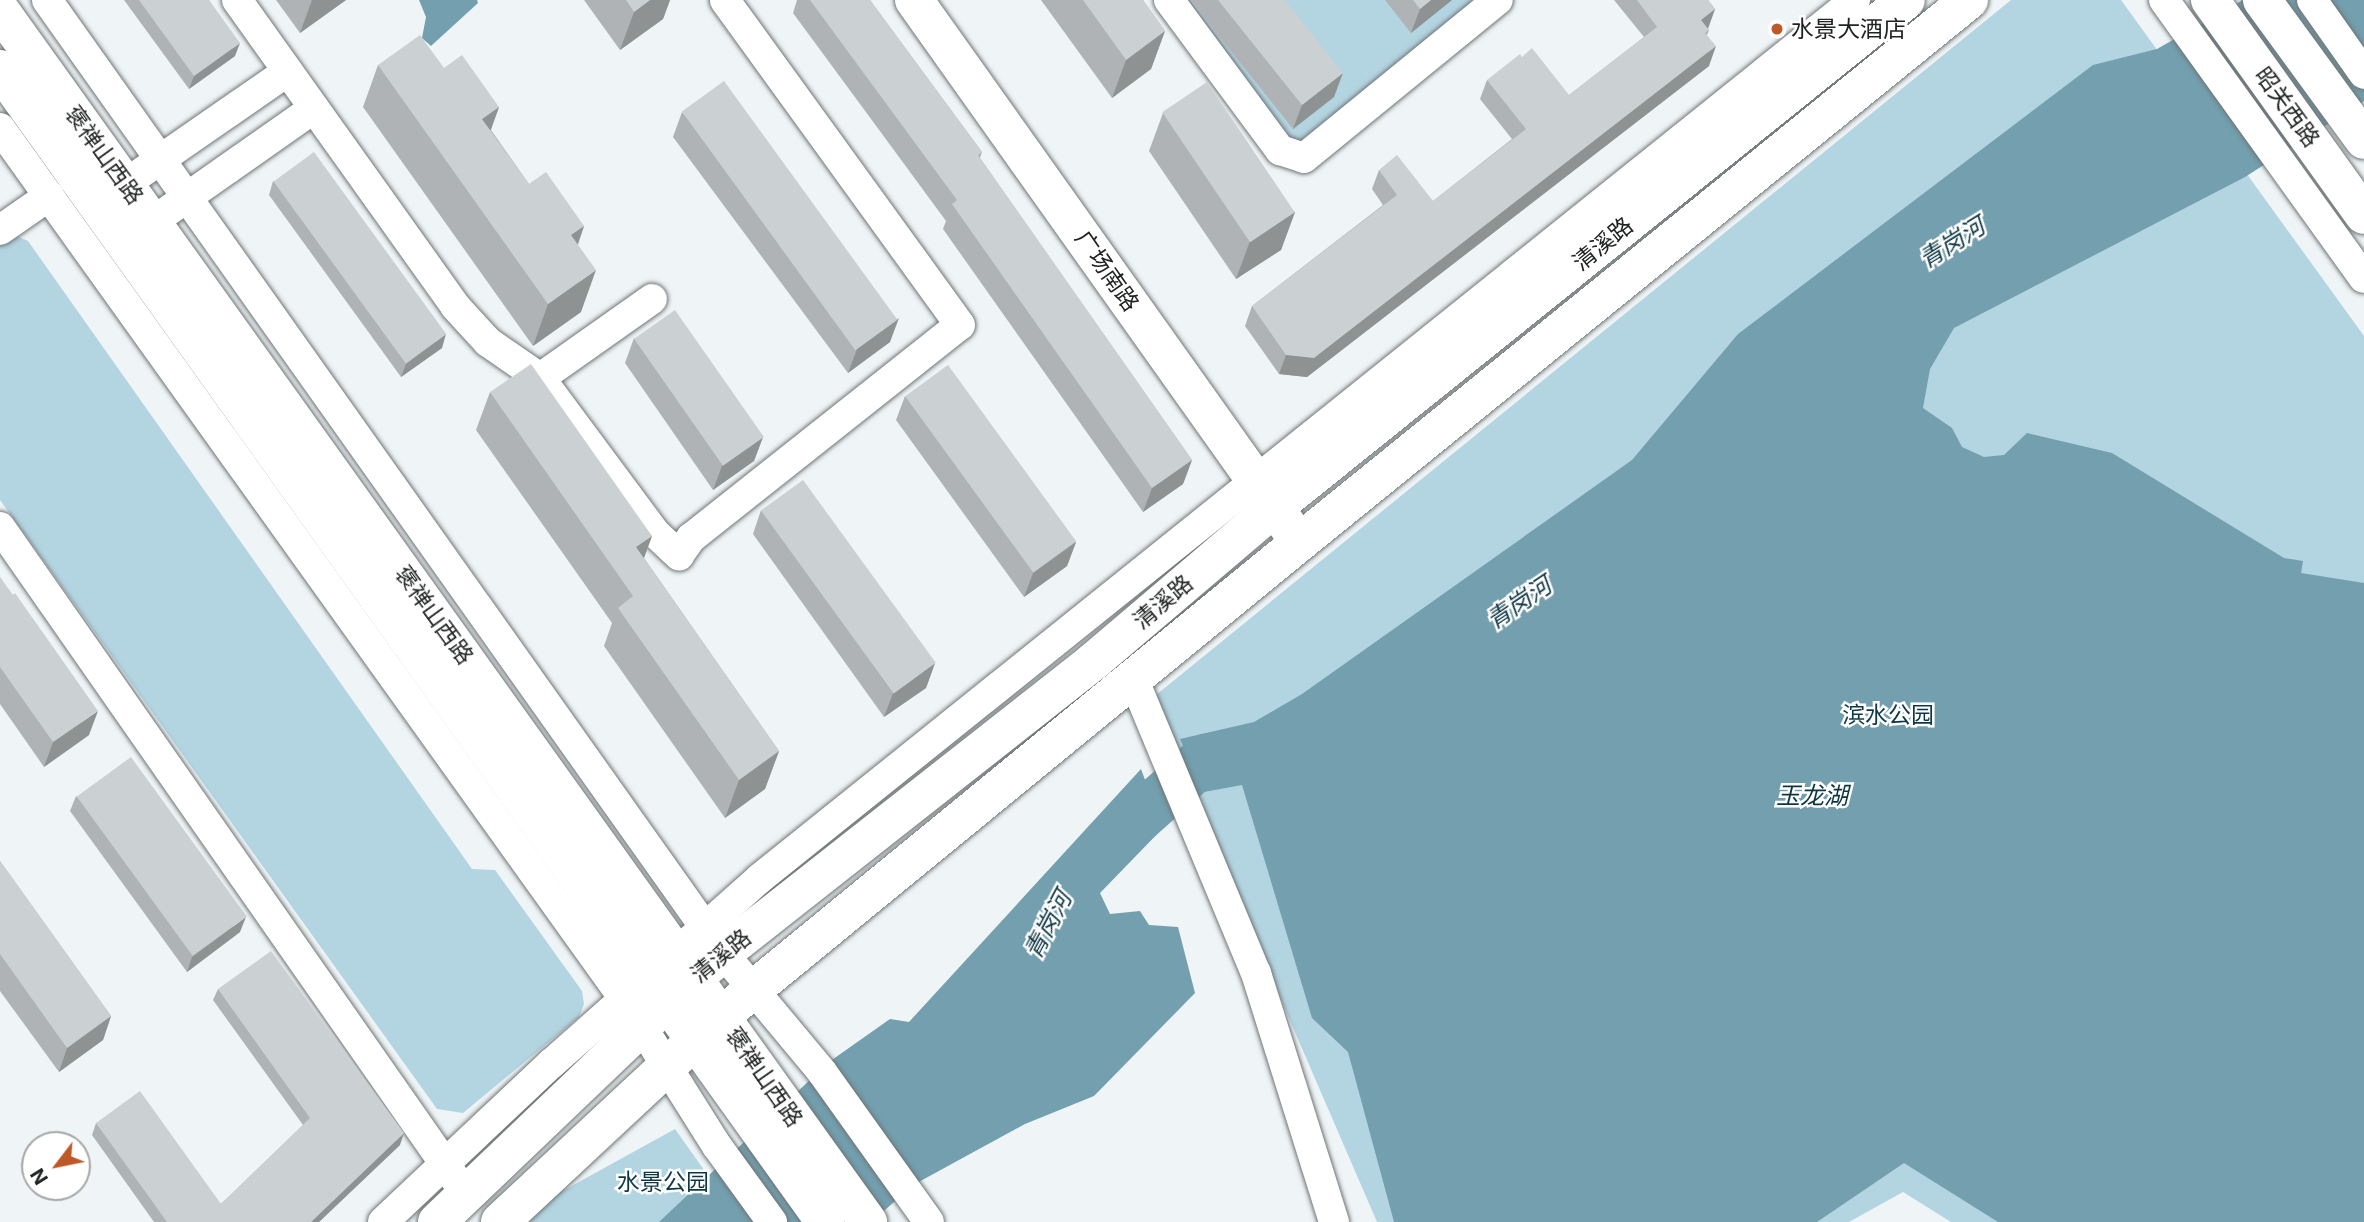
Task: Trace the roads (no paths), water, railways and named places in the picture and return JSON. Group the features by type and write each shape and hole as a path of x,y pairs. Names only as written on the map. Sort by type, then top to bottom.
{"main road":[{"name":"广场南路","path":"914,0 1300,542"},
{"name":"清溪路","path":"437,1222 466,1195 659,989 714,941 1094,661 1265,493 1906,0"},
{"name":"清溪路","path":"500,1222 708,1027 1133,678 1969,0"},
{"name":"昭关西路","path":"2210,0 2364,215"},
{"name":"昭关西路","path":"2262,0 2364,140"},
{"name":"褒禅山西路","path":"0,10 152,222 659,989"},
{"name":"褒禅山西路","path":"0,69 659,989 708,1027 761,1103 825,1222"},
{"name":"褒禅山西路","path":"761,1103 868,1222"}],"street":[{"path":"47,0 714,941 822,1072 929,1222"},
{"path":"237,0 455,306 488,342 540,378 655,533 679,555 691,538 960,325 726,1"},
{"path":"1168,0 1280,150 1304,158 1498,0"},
{"path":"1265,493 1855,0"},
{"path":"2312,0 2364,74"},
{"path":"2165,2 2364,278"},
{"path":"125,184 288,71"},
{"path":"152,222 314,108"},
{"path":"0,128 49,196 659,989 667,1066 718,1146 772,1222"},
{"path":"0,230 49,196"},
{"path":"540,378 652,299"},
{"path":"0,527 466,1195"},
{"path":"1133,678 1256,973 1334,1222"},
{"path":"383,1222 444,1164 659,989"}],"water":[{"path":"419,0 477,0 478,3 431,46 422,38 426,17"},
{"name":"玉龙湖","path":"2243,0 2364,0 2364,101 2245,177 1954,328 1930,369 1923,408 1952,428 1962,447 1984,457 2004,455 2027,433 2112,453 2284,558 2303,561 2301,573 2364,583 2364,1222 1998,1222 1904,1163 1817,1222 1394,1222 1348,1052 1312,1018 1242,785 1204,792 1180,739 1254,722 1302,694 1632,460 1738,334 2093,65 2157,49"},
{"path":"1141,769 1163,828 1100,893 1110,914 1140,911 1149,925 1178,927 1195,993 1094,1096 1025,1124 915,1184 871,1222 659,1222 829,1062 890,1019 909,1022"}],"waterway":[{"name":"青岗河","path":"1105,847 1205,758 1256,748"}],"place":[{"name":"水景大酒店","path":"1777,29"}],"park label":[{"name":"滨水公园","path":"1888,715"},
{"name":"水景公园","path":"663,1182"}]}
